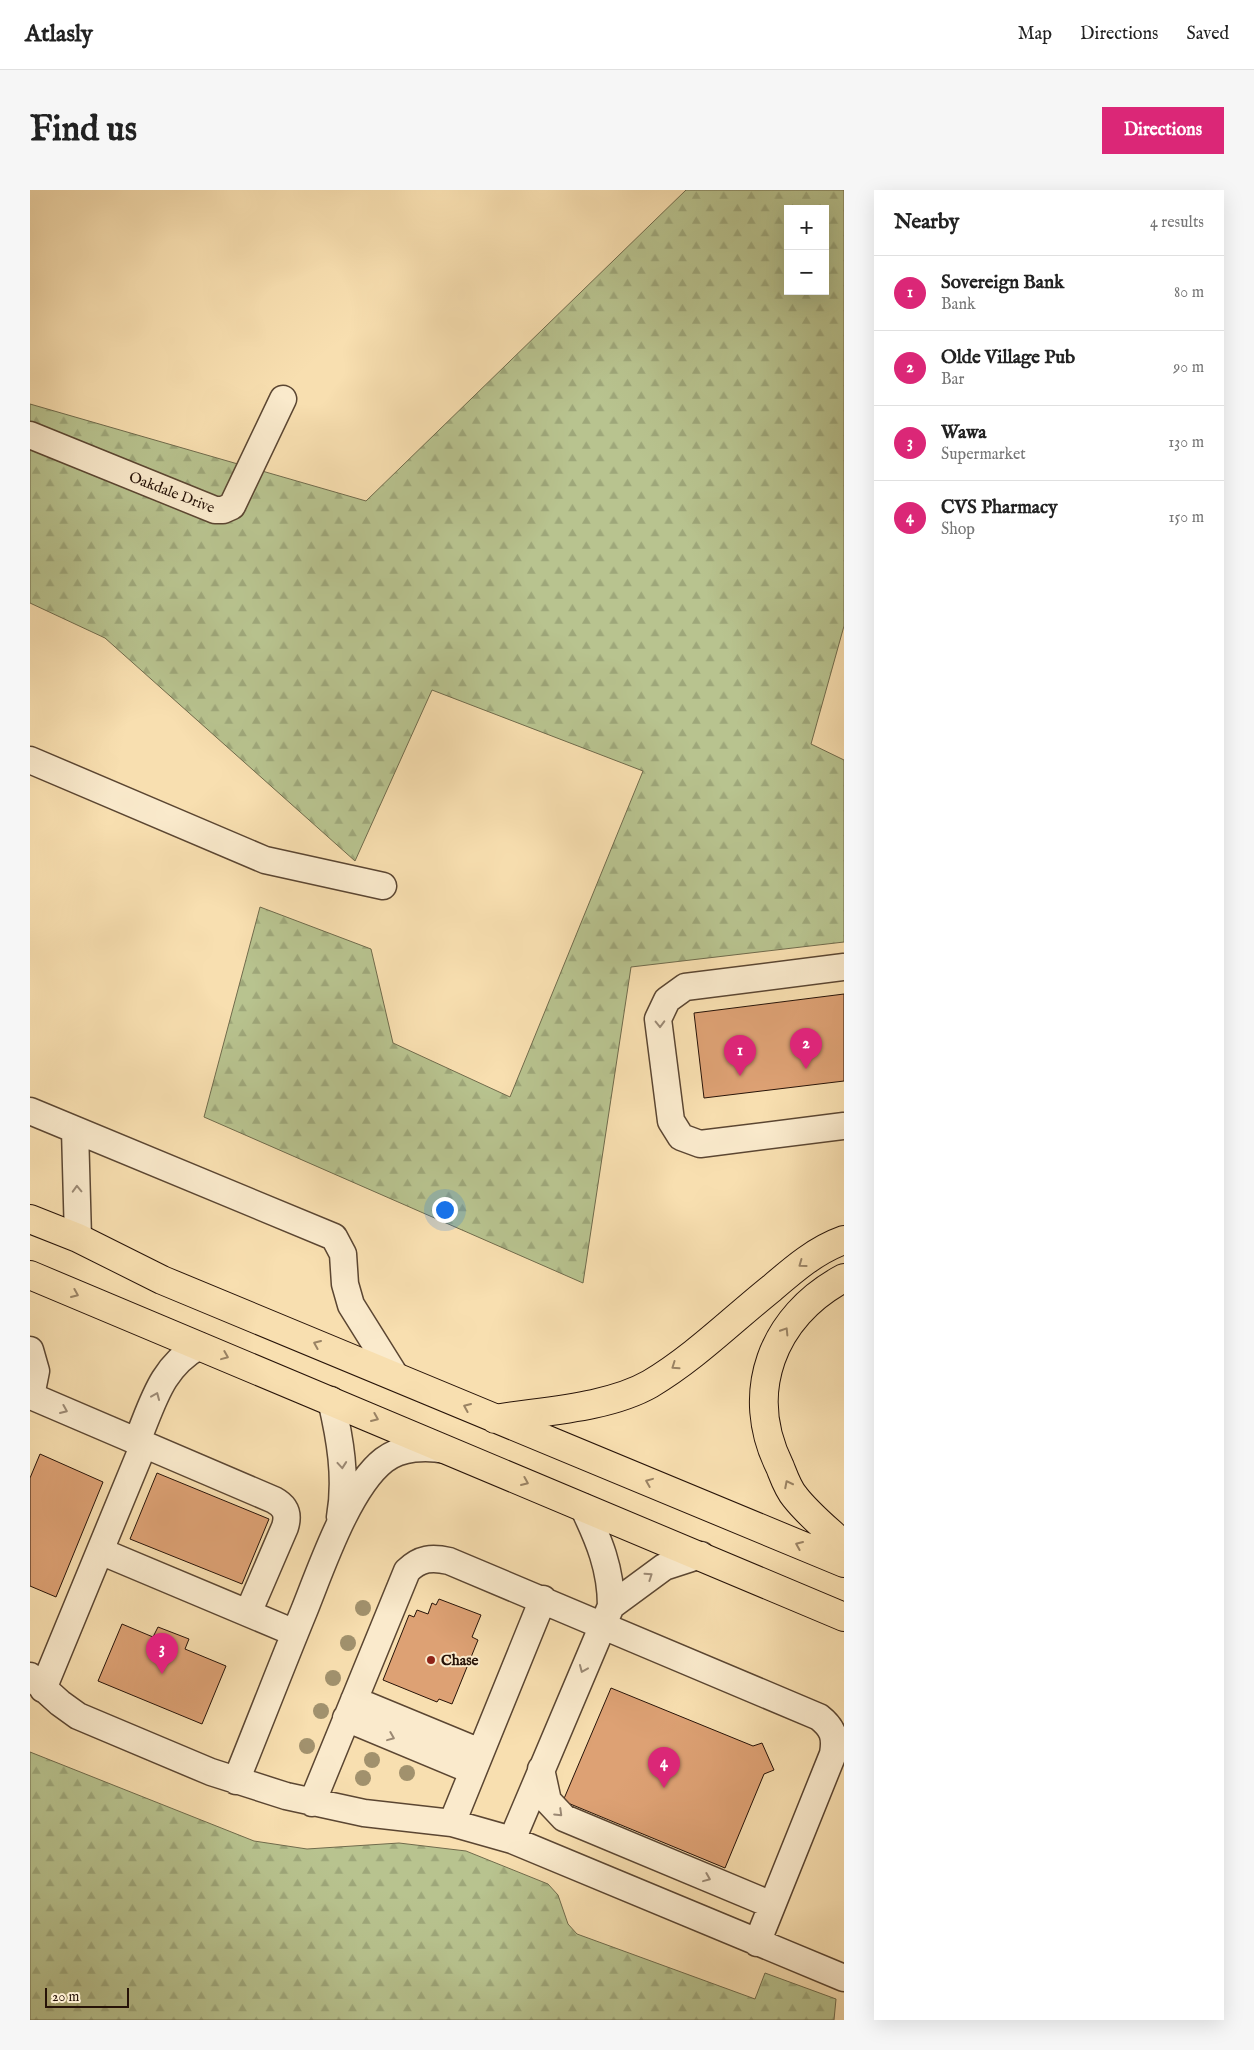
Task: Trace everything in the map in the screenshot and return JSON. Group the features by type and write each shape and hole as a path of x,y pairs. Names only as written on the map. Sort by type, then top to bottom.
{"highway":[{"path":"30,1219 78,1238 162,1280 844,1564"},
{"path":"495,1419 617,1398 649,1384 686,1358 795,1268 816,1254 844,1240"},
{"path":"30,1275 701,1555 844,1617"},
{"path":"844,1278 826,1288 802,1308 784,1331 770,1360 763,1392 764,1421 769,1447 794,1496 844,1545"}],"street":[{"name":"Oakdale Drive","path":"30,435 215,510 223,510 232,506 283,399"},
{"path":"30,760 265,860 383,886"},
{"path":"844,967 685,987 666,1000 658,1019 671,1120 681,1137 700,1144 844,1126"},
{"path":"30,1111 334,1237 343,1254 345,1284 352,1305 396,1377"},
{"path":"75,1130 78,1238"},
{"path":"199,1346 185,1354 164,1376 100,1551 37,1682 68,1710 88,1722 236,1780 312,1803 364,1813 452,1823 512,1840 844,1978"},
{"path":"30,1350 36,1371 31,1396 274,1500 284,1507 287,1519 285,1527 248,1613"},
{"path":"330,1400 338,1428 343,1482 338,1528"},
{"path":"236,1780 338,1528 362,1485 384,1460 404,1451 435,1448 452,1451"},
{"path":"512,1840 606,1615 608,1569 600,1542 583,1507"},
{"path":"100,1551 295,1633"},
{"path":"606,1615 664,1567 701,1555"},
{"path":"312,1803 407,1571 416,1562 426,1558 449,1560 543,1599 606,1615 819,1717 828,1724 833,1733 833,1754 757,1943"},
{"path":"452,1823 543,1599"},
{"path":"350,1709 476,1761"},
{"path":"541,1769 548,1800 564,1818 772,1905"}],"green space":[{"path":"686,190 844,190 844,626 811,744 844,760 844,942 631,967 583,1283 204,1117 260,907 371,949 393,1043 510,1097 643,771 432,690 355,861 105,638 30,603 30,404 366,501"},
{"path":"30,1752 254,1841 307,1849 399,1843 466,1851 548,1884 558,1895 568,1924 577,1934 755,1999 765,1973 836,1999 834,2020 30,2020"}],"building":[{"path":"844,994 844,1081 704,1098 694,1013"},
{"path":"40,1454 103,1482 56,1597 30,1586 30,1478"},
{"path":"157,1473 269,1519 242,1584 130,1539"},
{"name":"Chase","path":"439,1599 481,1615 472,1637 478,1640 452,1704 439,1699 437,1702 383,1680 409,1615 414,1617 417,1610 428,1614 432,1603 436,1605"},
{"path":"122,1624 153,1637 158,1627 189,1639 185,1649 226,1666 202,1724 98,1681"},
{"path":"611,1688 753,1746 762,1743 774,1770 764,1774 725,1868 563,1801"}],"place":[{"name":"Olde Village Pub","path":"806,1069"},
{"name":"Sovereign Bank","path":"740,1076"},
{"name":"Chase","path":"431,1660"},
{"name":"Wawa","path":"162,1674"},
{"name":"CVS Pharmacy","path":"664,1788"}]}
